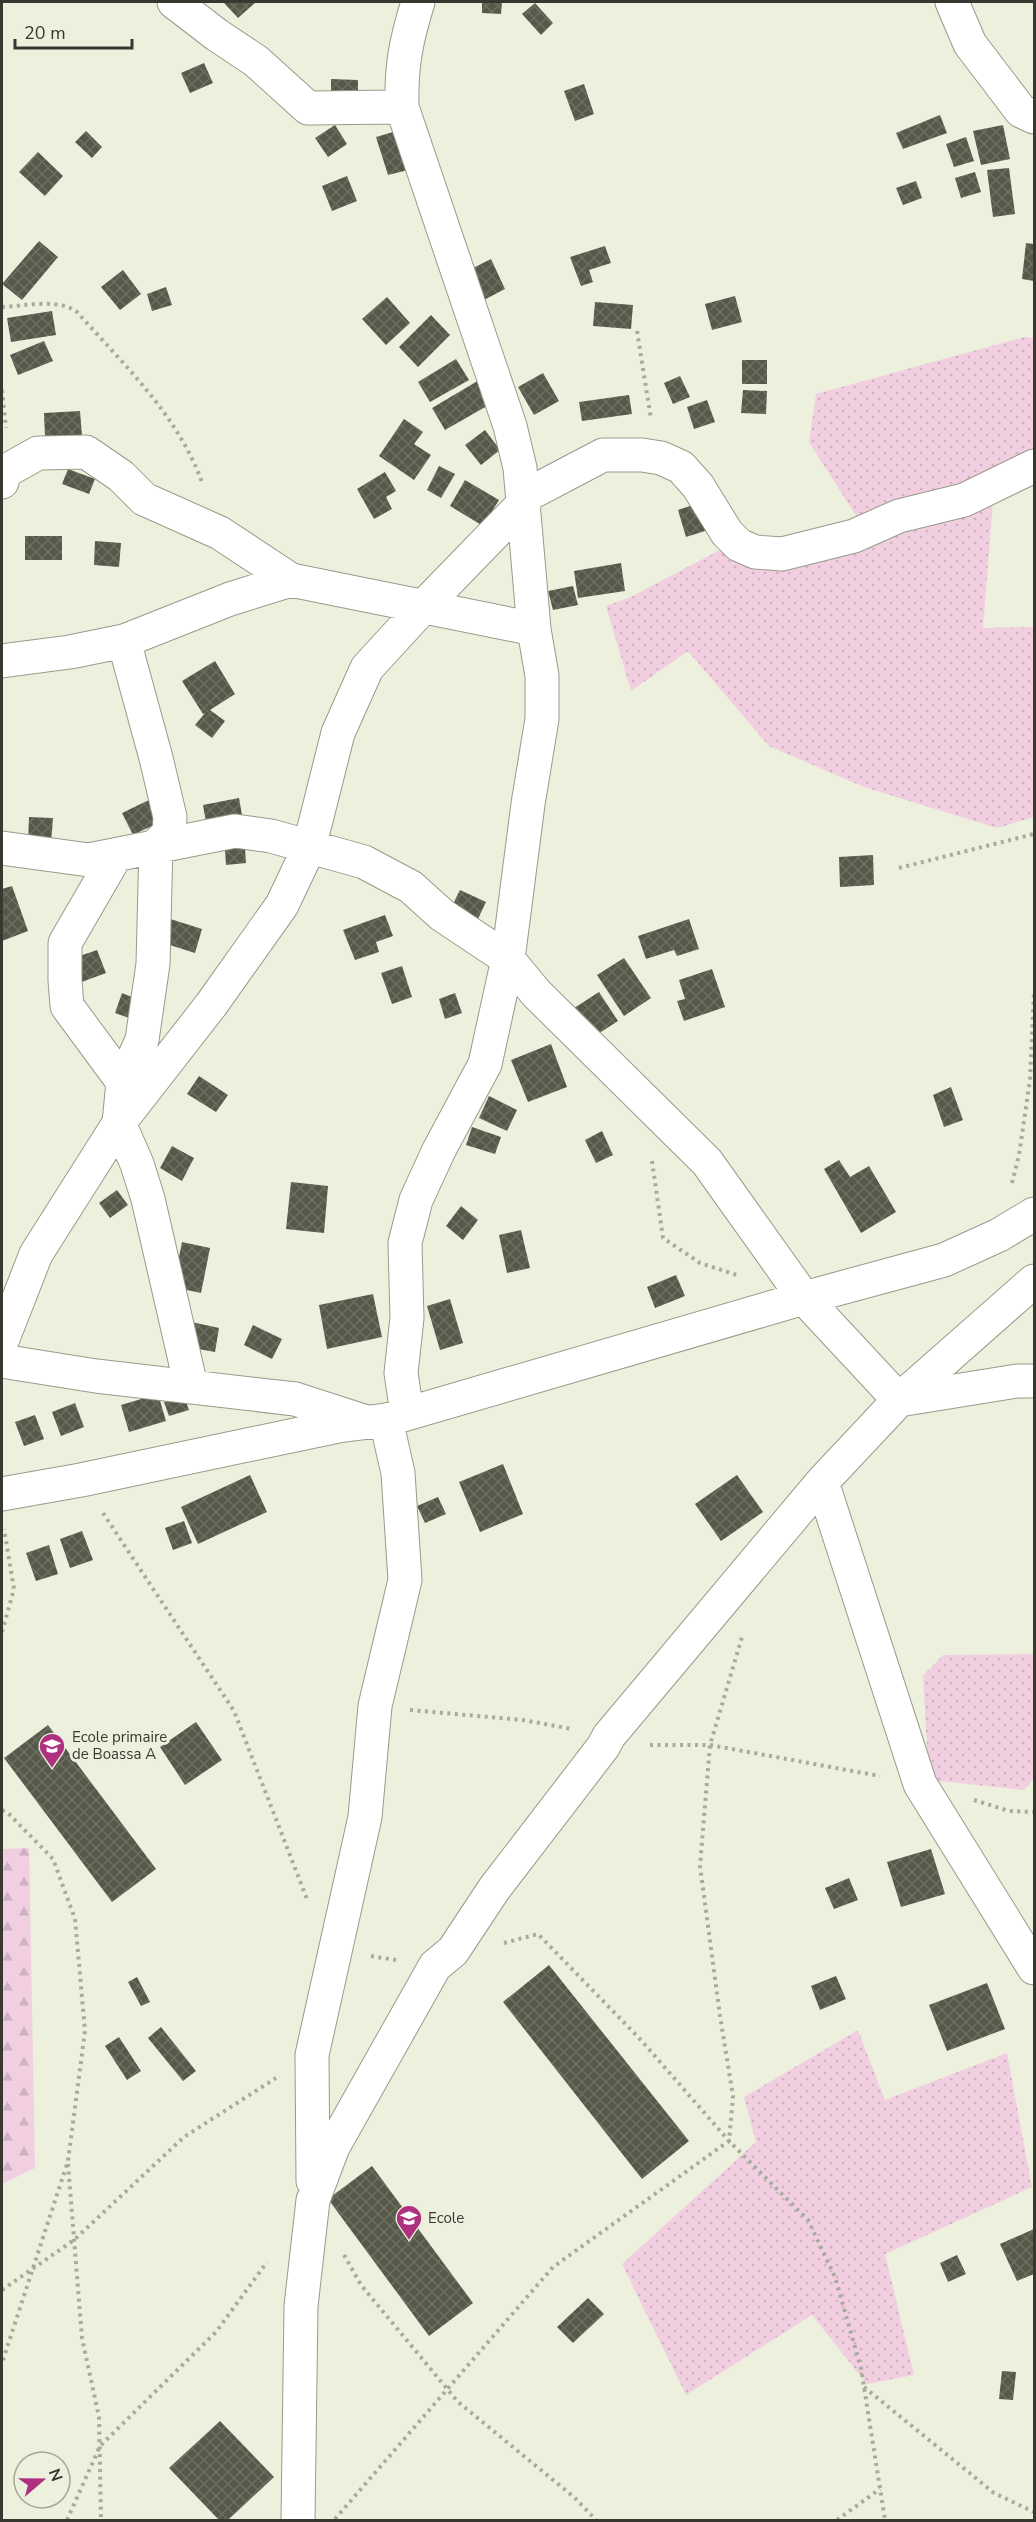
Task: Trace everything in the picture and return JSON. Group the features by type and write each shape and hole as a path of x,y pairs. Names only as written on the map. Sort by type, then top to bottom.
{"street":[{"path":"174,2 216,35 256,61 308,108 402,107"},
{"path":"298,2520 301,2306 313,2200 312,2055 365,1817 375,1706 405,1580 398,1473 386,1418 401,1373 407,1318 405,1243 416,1200 439,1150 485,1064 508,959 528,804 543,719 542,676 534,629 520,468 503,399 402,107 401,75 404,47 418,2"},
{"path":"952,2 970,44 1021,111 1035,117"},
{"path":"2,482 4,472 38,453 86,452 121,476 144,499 220,533 291,580 534,629"},
{"path":"2,1341 36,1254 119,1123 211,1005 282,905 309,848 338,733 368,668 523,500 603,455 642,455 661,458 681,467 698,486 727,533 739,545 755,552 782,554 854,536 899,516 964,500 1035,466"},
{"path":"2,661 70,652 124,641 230,599 291,580"},
{"path":"124,641 170,817 169,833 156,845 153,964 142,1040 123,1082 119,1123 137,1164 148,1199 191,1386"},
{"path":"2,848 89,860 235,831 271,836 364,862 411,887 442,915 508,959 536,993 707,1162 804,1298 899,1401"},
{"path":"116,855 65,943 65,980 67,1006 123,1082"},
{"path":"2,1509 81,1480 386,1418 944,1260 999,1235 1035,1214"},
{"path":"313,2200 333,2147 435,1966 453,1951 494,1889 603,1747 609,1736 822,1482 899,1401 1035,1281"},
{"path":"2,1360 96,1376 295,1399 386,1418"},
{"path":"899,1401 1017,1381 1035,1381"},
{"path":"822,1482 920,1784 1035,1968"}],"path":[{"path":"2,307 59,304 69,306 77,312 159,403 196,466 220,533"},
{"path":"637,331 651,417 642,455"},
{"path":"899,868 1035,834"},
{"path":"999,1235 1019,1155 1030,1080 1035,991"},
{"path":"652,1158 663,1238 700,1263 742,1277"},
{"path":"81,1480 234,1711 315,1920 335,1950 435,1966"},
{"path":"2,1509 14,1588 2,1632"},
{"path":"333,2520 553,2267 729,2141 733,2096 700,1866 710,1745 744,1634"},
{"path":"375,1706 440,1714 523,1720 551,1725"},
{"path":"639,1742 650,1745 710,1745 920,1784 1009,1811 1035,1812"},
{"path":"2,1810 10,1815 53,1859 75,1919 85,2031 68,2161 2,2363"},
{"path":"497,1946 538,1934 640,2039 729,2141 808,2220 835,2277 861,2368 885,2520"},
{"path":"2,2290 74,2240 184,2137 312,2055"},
{"path":"68,2161 82,2338 99,2417 101,2520"},
{"path":"313,2200 361,2285 458,2402 574,2497 596,2520"},
{"path":"67,2520 100,2446 216,2332 271,2257"},
{"path":"863,2387 994,2493 1035,2511"},
{"path":"837,2520 880,2488"}],"green space":[{"path":"1024,337 1034,338 1034,479 994,488 983,628 1034,627 1034,817 997,828 864,787 769,746 688,651 631,691 606,606 629,598 718,551 815,546 862,525 809,442 816,394"},
{"path":"1034,1654 1034,1778 1024,1790 929,1780 923,1676 943,1655"},
{"path":"29,1848 35,2168 2,2184 2,1849"},
{"path":"858,2030 885,2100 1007,2053 1032,2187 885,2254 914,2375 867,2384 812,2315 686,2395 622,2264 756,2142 744,2097"}],"building":[{"path":"256,2 238,18 224,3"},
{"path":"482,2 502,2 501,14 482,13"},
{"path":"535,3 553,23 541,35 522,14"},
{"path":"204,63 213,83 190,93 181,73"},
{"path":"331,79 358,80 358,100 331,99"},
{"path":"584,84 594,114 575,121 564,91"},
{"path":"940,115 947,133 903,149 896,133"},
{"path":"335,125 347,144 328,157 315,138"},
{"path":"1003,125 1010,159 981,165 973,131"},
{"path":"400,130 412,169 388,175 376,137"},
{"path":"86,131 102,147 92,158 75,142"},
{"path":"966,137 974,161 954,167 946,144"},
{"path":"38,152 63,176 45,196 19,172"},
{"path":"1009,168 1015,214 993,217 987,170"},
{"path":"975,172 981,192 961,198 955,178"},
{"path":"347,176 357,201 332,211 322,186"},
{"path":"916,181 922,198 903,205 896,188"},
{"path":"39,241 58,257 22,300 2,284"},
{"path":"1026,243 1034,244 1034,281 1022,279"},
{"path":"605,246 611,263 589,270 593,282 581,286 570,257"},
{"path":"491,259 505,289 482,301 467,271"},
{"path":"123,270 141,294 120,310 101,287"},
{"path":"166,287 172,305 152,311 147,294"},
{"path":"735,296 742,322 712,330 705,304"},
{"path":"387,297 410,323 386,345 362,319"},
{"path":"595,302 633,305 631,329 593,326"},
{"path":"52,311 56,335 11,342 7,318"},
{"path":"431,315 450,335 418,367 399,347"},
{"path":"44,341 53,361 18,375 10,355"},
{"path":"456,359 469,380 430,402 418,382"},
{"path":"742,360 767,360 767,384 742,384"},
{"path":"543,373 559,401 534,415 518,387"},
{"path":"680,376 690,397 673,404 664,383"},
{"path":"481,379 494,402 445,430 432,408"},
{"path":"743,390 767,391 766,414 741,413"},
{"path":"629,395 632,414 582,421 579,402"},
{"path":"707,400 715,422 694,429 687,407"},
{"path":"80,411 82,435 45,437 44,413"},
{"path":"404,419 423,432 414,444 431,455 414,480 379,456"},
{"path":"485,430 500,450 481,465 465,445"},
{"path":"439,466 455,474 441,498 427,490"},
{"path":"68,469 95,479 89,494 62,484"},
{"path":"385,472 396,491 386,497 392,509 374,519 357,489"},
{"path":"465,480 499,500 483,526 450,506"},
{"path":"699,503 708,530 686,537 678,510"},
{"path":"25,536 62,536 62,560 25,560"},
{"path":"95,541 121,543 119,567 94,565"},
{"path":"621,563 625,591 578,598 574,571"},
{"path":"573,586 578,605 553,610 548,591"},
{"path":"215,661 235,694 210,710 225,721 212,738 195,725 205,713 203,714 182,681"},
{"path":"153,798 164,820 133,835 122,813"},
{"path":"239,798 243,821 207,828 203,805"},
{"path":"29,817 53,818 51,843 28,842"},
{"path":"244,834 246,863 226,865 224,836"},
{"path":"873,855 874,885 840,887 839,857"},
{"path":"12,886 28,931 2,941 2,889"},
{"path":"460,890 486,902 477,921 451,908"},
{"path":"385,915 393,936 376,942 379,952 355,960 343,930"},
{"path":"161,916 202,929 195,953 154,940"},
{"path":"689,919 699,949 677,956 674,950 646,959 638,936"},
{"path":"97,950 106,973 79,983 71,959"},
{"path":"624,958 651,998 624,1016 597,975"},
{"path":"402,966 412,997 392,1004 381,973"},
{"path":"712,969 725,1007 684,1021 677,1001 685,999 679,980"},
{"path":"599,992 618,1021 590,1039 571,1010"},
{"path":"122,993 139,1000 132,1019 115,1013"},
{"path":"455,993 462,1013 445,1019 439,999"},
{"path":"551,1044 567,1087 528,1102 511,1060"},
{"path":"199,1076 228,1095 216,1112 187,1094"},
{"path":"951,1087 963,1120 944,1127 933,1095"},
{"path":"489,1096 517,1110 507,1131 479,1118"},
{"path":"472,1127 501,1137 495,1154 466,1145"},
{"path":"602,1131 613,1155 596,1163 585,1140"},
{"path":"172,1146 194,1158 182,1181 160,1168"},
{"path":"839,1160 850,1177 869,1166 896,1212 861,1233 824,1169"},
{"path":"291,1182 328,1186 324,1233 286,1229"},
{"path":"117,1190 128,1205 110,1218 99,1203"},
{"path":"461,1206 478,1220 463,1240 446,1226"},
{"path":"521,1230 530,1268 507,1273 499,1235"},
{"path":"182,1242 210,1248 201,1293 173,1287"},
{"path":"676,1275 685,1296 655,1308 647,1287"},
{"path":"373,1294 382,1337 327,1349 319,1305"},
{"path":"450,1299 463,1343 440,1350 427,1306"},
{"path":"187,1321 219,1328 215,1352 182,1346"},
{"path":"253,1325 282,1339 272,1359 244,1345"},
{"path":"158,1394 166,1421 129,1432 121,1405"},
{"path":"184,1396 189,1410 169,1416 164,1402"},
{"path":"75,1403 84,1427 61,1436 52,1412"},
{"path":"35,1415 44,1439 24,1446 15,1422"},
{"path":"503,1464 523,1514 480,1532 459,1482"},
{"path":"250,1475 267,1512 198,1544 181,1507"},
{"path":"737,1475 763,1512 721,1541 695,1504"},
{"path":"438,1497 446,1514 425,1523 417,1506"},
{"path":"184,1521 192,1543 173,1550 165,1528"},
{"path":"82,1531 93,1560 70,1568 60,1539"},
{"path":"49,1545 58,1574 36,1581 26,1553"},
{"path":"196,1722 222,1760 185,1785 160,1747"},
{"path":"48,1725 156,1869 112,1902 4,1758"},
{"path":"931,1849 945,1894 901,1907 887,1862"},
{"path":"849,1878 858,1900 834,1909 825,1888"},
{"path":"549,1965 689,2141 642,2179 503,2002"},
{"path":"836,1976 846,1999 820,2010 811,1986"},
{"path":"137,1977 150,2002 141,2006 128,1982"},
{"path":"987,1983 1005,2029 947,2051 929,2005"},
{"path":"161,2027 196,2071 183,2081 148,2038"},
{"path":"119,2037 141,2071 127,2080 105,2046"},
{"path":"372,2166 473,2303 429,2336 328,2199"},
{"path":"1034,2229 1034,2274 1017,2281 1000,2244"},
{"path":"957,2255 966,2274 948,2282 940,2263"},
{"path":"588,2298 604,2314 573,2343 557,2327"},
{"path":"1002,2371 1016,2372 1013,2400 999,2399"},
{"path":"220,2421 274,2477 228,2520 219,2520 169,2468"}],"place":[{"name":"Ecole primaire de Boassa A","path":"52,1769"},
{"name":"Ecole","path":"409,2241"}]}
